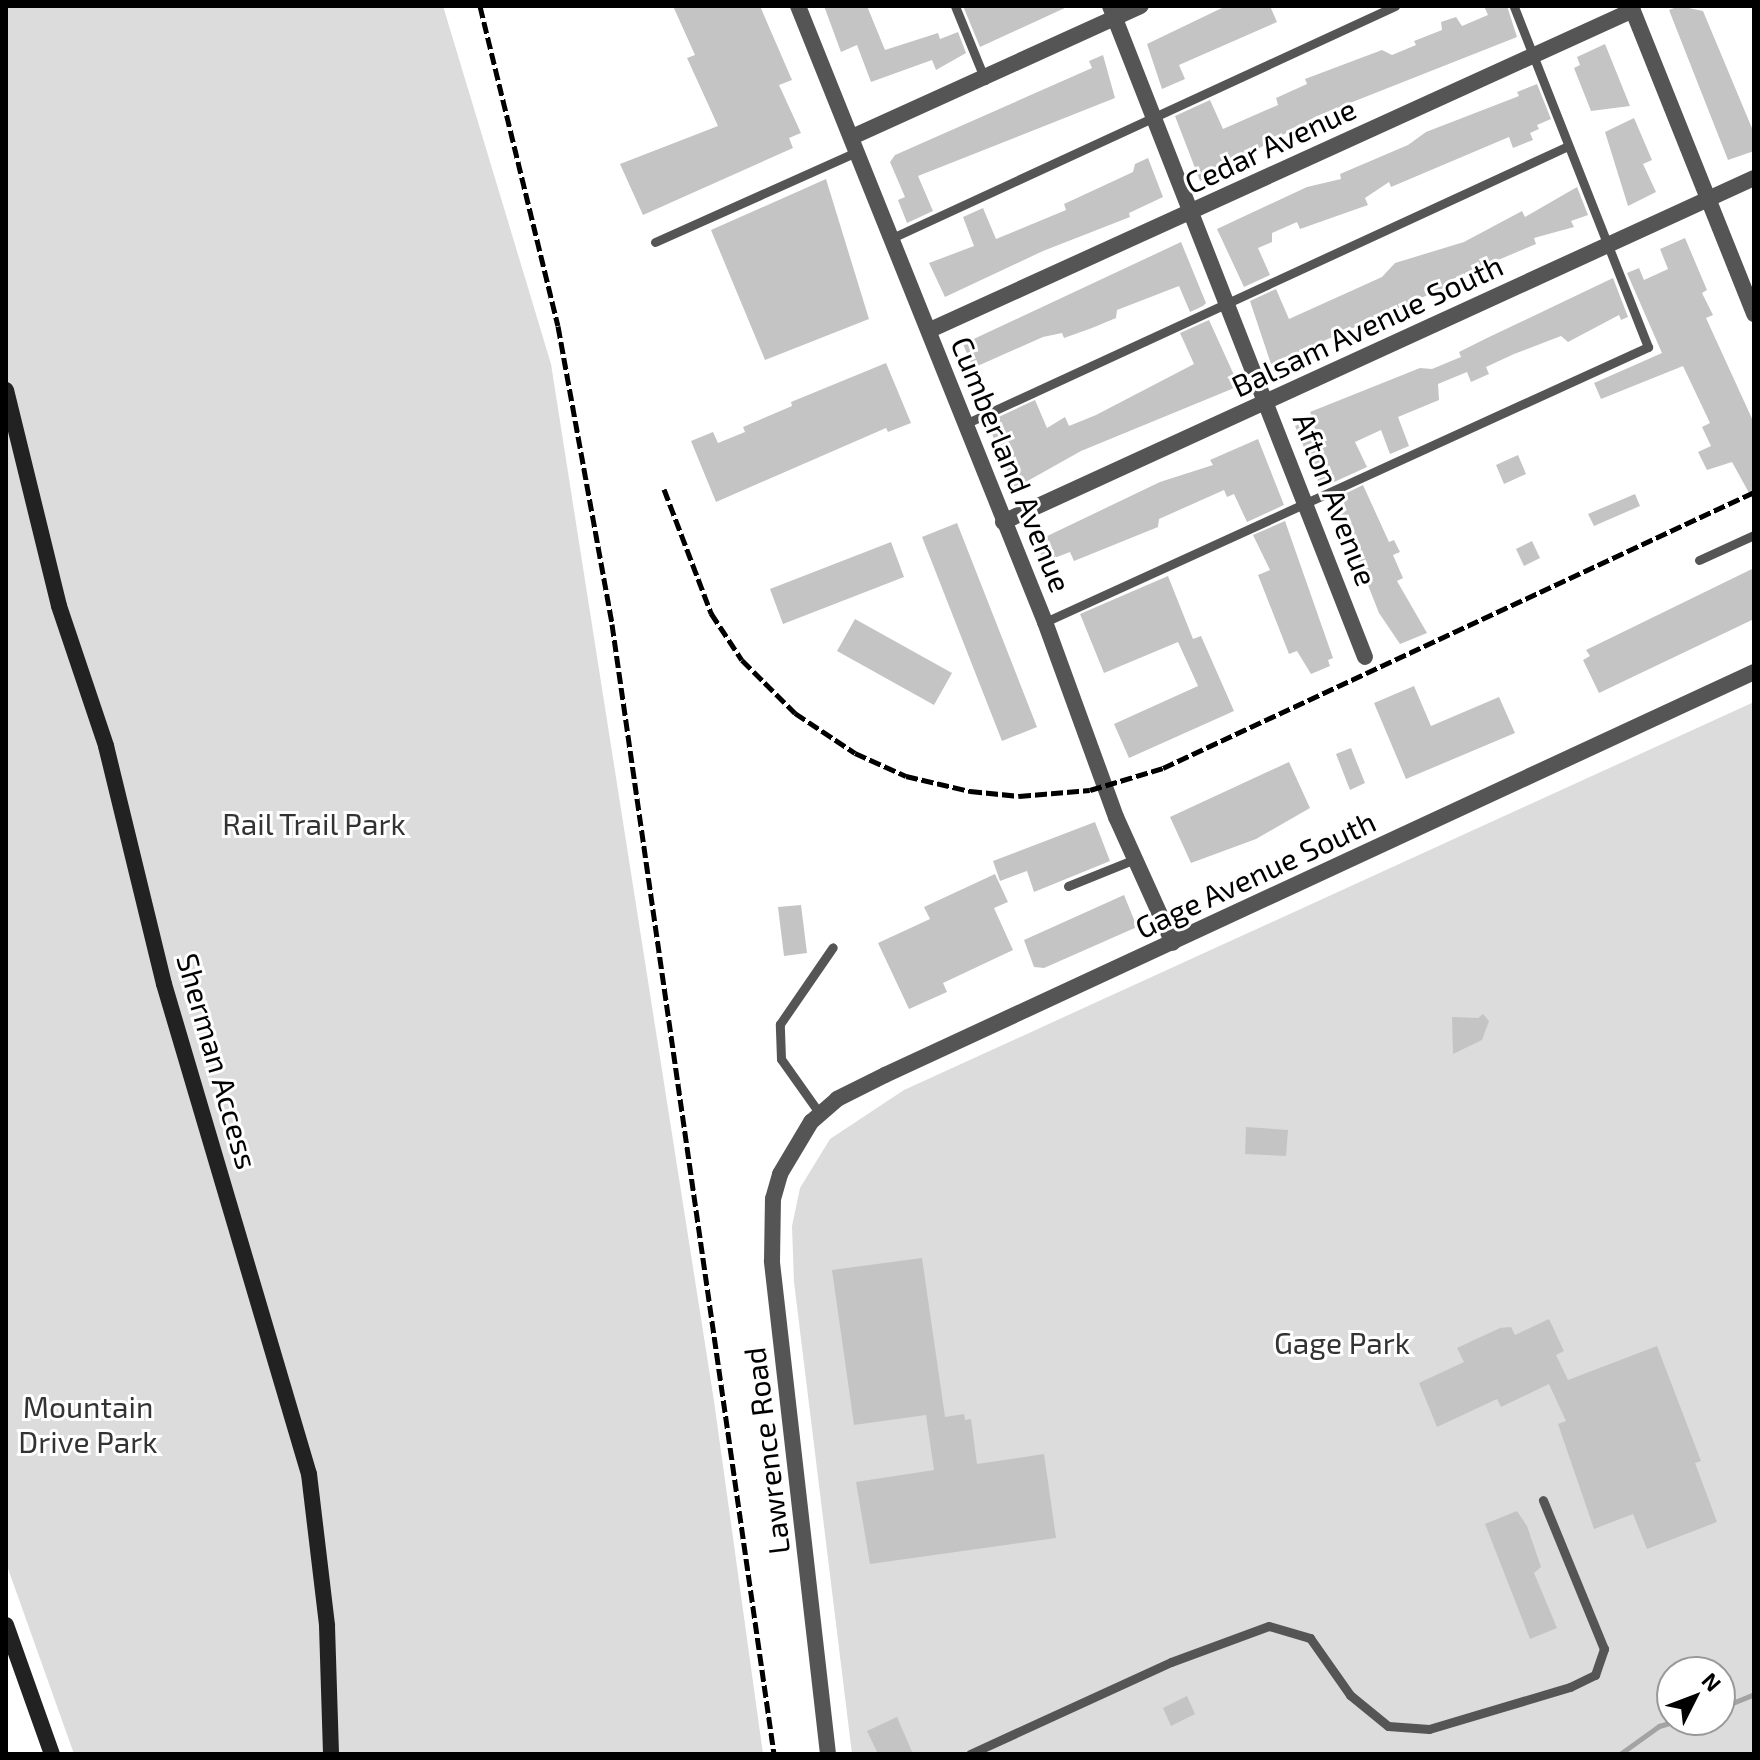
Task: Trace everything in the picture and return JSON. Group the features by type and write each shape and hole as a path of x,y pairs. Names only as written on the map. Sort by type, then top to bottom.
{"main road":[{"name":"Sherman Access","path":"6,390 59,606 103,733 164,984 309,1474 327,1626 331,1754"},
{"path":"6,1625 52,1754"}],"street":[{"name":"Cumberland Avenue","path":"798,6 930,330 1135,859 1173,943"},
{"path":"855,144 1113,12 1141,6"},
{"path":"1632,8 1754,314"},
{"name":"Cedar Avenue","path":"930,330 1632,8"},
{"name":"Afton Avenue","path":"1113,12 1308,500 1365,657"},
{"name":"Balsam Avenue South","path":"1003,522 1754,178"},
{"name":"Gage Avenue South","path":"795,1146 820,1114 885,1075 1754,672"},
{"name":"Lawrence Road","path":"795,1146 773,1199 772,1261 828,1754"}],"lane":[{"path":"955,6 985,80"},
{"path":"892,238 1395,6"},
{"path":"1045,622 1648,347 1514,6"},
{"path":"655,242 855,144"},
{"path":"965,424 1568,146"},
{"path":"1699,560 1754,535"},
{"path":"1068,886 1135,859"},
{"path":"820,1114 781,1059 780,1024 833,947"},
{"path":"970,1754 1171,1662 1269,1626 1310,1638 1350,1695 1388,1726 1429,1729 1570,1687 1595,1675 1604,1649 1543,1500"}],"green space":[{"name":"Rail Trail Park","path":"6,6 443,6 551,364 714,1401 763,1754 74,1754 6,1563"},
{"name":"Gage Park","path":"1754,702 1754,1754 852,1754 794,1282 792,1226 800,1188 830,1139 904,1090"}],"building":[{"path":"673,6 760,6 792,80 779,85 801,133 789,138 793,148 643,215 620,164 718,126 687,58 695,55"},
{"path":"824,6 867,6 885,50 938,33 940,39 958,32 966,53 936,70 932,60 871,82 857,45 841,52"},
{"path":"963,6 1067,6 1067,7 980,47"},
{"path":"1226,6 1270,6 1277,22 1179,65 1185,79 1162,89 1147,44"},
{"path":"1484,6 1507,6 1517,37 1317,116 1200,181 1175,116 1210,100 1223,129 1278,105 1276,98 1307,84 1305,79 1382,50 1392,55 1416,45 1414,41 1442,30 1441,22 1456,17 1462,26 1488,15"},
{"path":"1679,6 1703,11 1754,133 1754,151 1728,160 1669,10"},
{"path":"1605,44 1630,106 1591,111 1574,68 1580,65 1577,57"},
{"path":"1103,55 1115,98 918,176 933,211 907,223 898,200 905,197 890,162 895,155 1092,68 1089,61"},
{"path":"1537,84 1551,119 1537,125 1539,129 1530,133 1533,140 1513,148 1509,137 1391,187 1389,182 1365,198 1368,205 1300,229 1297,222 1272,233 1272,242 1258,248 1270,275 1244,287 1217,229 1307,187 1341,179 1340,174 1408,145 1426,132 1519,96 1517,92"},
{"path":"1634,118 1652,160 1643,164 1656,192 1628,206 1605,132"},
{"path":"1148,158 1163,197 1129,213 1130,217 1043,251 945,297 929,263 974,246 963,217 983,208 996,239 1066,210 1064,204 1133,172 1135,164"},
{"path":"826,179 869,319 765,360 711,230"},
{"path":"1577,187 1588,215 1571,221 1574,227 1534,238 1536,244 1453,279 1455,283 1271,364 1250,301 1276,289 1289,319 1382,277 1395,263 1464,242 1522,211 1525,217"},
{"path":"1685,238 1707,290 1702,293 1713,315 1706,318 1754,423 1754,502 1732,462 1707,470 1698,452 1711,446 1702,427 1710,423 1683,366 1601,399 1594,383 1662,353 1627,273 1639,268 1644,280 1668,269 1660,249"},
{"path":"1181,242 1206,303 1203,306 1190,312 1179,286 1117,310 1116,318 1092,328 1064,338 1062,333 1043,337 973,368 963,344"},
{"path":"1613,278 1628,317 1621,320 1619,315 1568,342 1561,336 1514,354 1486,367 1489,374 1471,382 1467,372 1438,384 1439,400 1398,417 1409,446 1390,454 1381,430 1355,442 1367,467 1321,488 1295,426 1313,418 1310,412 1420,368 1432,369 1461,357 1459,352"},
{"path":"1209,320 1239,386 1081,451 1015,488 992,434 997,432 992,420 1035,400 1047,428 1065,417 1069,426 1096,415 1194,364 1180,333"},
{"path":"886,363 911,423 888,432 886,428 716,502 691,441 713,432 718,443 745,432 743,427 792,406 791,402"},
{"path":"1258,439 1284,505 1247,522 1234,494 1227,497 1224,490 1159,519 1158,527 1074,561 1070,552 1044,562 1036,543 1041,539 1160,482 1213,465 1210,460"},
{"path":"1518,455 1526,474 1504,484 1496,465"},
{"path":"1363,485 1389,542 1394,540 1400,552 1393,555 1403,578 1397,581 1427,633 1400,644 1379,613 1334,499"},
{"path":"1635,494 1640,506 1594,526 1588,514"},
{"path":"1285,521 1333,658 1328,660 1330,666 1311,674 1297,651 1289,654 1258,575 1270,570 1253,535"},
{"path":"957,523 1037,727 1002,741 922,537"},
{"path":"1532,541 1540,558 1524,566 1516,549"},
{"path":"891,542 904,577 783,624 770,589"},
{"path":"1754,568 1754,619 1599,693 1583,660 1590,656 1586,650"},
{"path":"1168,576 1193,639 1201,636 1234,711 1129,758 1114,724 1198,686 1178,642 1104,673 1080,614"},
{"path":"855,619 952,673 934,705 837,651"},
{"path":"1414,686 1431,726 1499,697 1515,733 1406,779 1374,703"},
{"path":"1351,748 1365,783 1350,790 1336,754"},
{"path":"1289,762 1310,808 1256,839 1191,863 1170,817"},
{"path":"1095,822 1110,861 1034,892 1027,871 1000,881 993,861"},
{"path":"995,874 1008,902 994,908 1013,950 943,983 947,992 909,1009 878,943 930,919 924,907"},
{"path":"1124,895 1137,927 1044,968 1034,967 1024,940"},
{"path":"801,905 807,953 784,956 778,907"},
{"path":"1483,1014 1489,1021 1482,1040 1453,1054 1452,1017 1478,1018"},
{"path":"1246,1127 1288,1130 1286,1156 1245,1154"},
{"path":"922,1258 945,1417 964,1414 965,1420 971,1419 977,1464 1044,1454 1056,1538 870,1564 856,1482 934,1470 926,1415 854,1425 832,1270"},
{"path":"1549,1319 1564,1351 1556,1355 1568,1380 1657,1346 1701,1461 1695,1463 1717,1522 1647,1549 1633,1514 1594,1529 1558,1424 1566,1421 1549,1384 1501,1407 1497,1399 1437,1427 1419,1383 1464,1362 1457,1348 1500,1328 1511,1327 1515,1335"},
{"path":"1517,1511 1527,1526 1541,1567 1534,1573 1557,1628 1530,1639 1485,1524"},
{"path":"1187,1696 1195,1714 1171,1726 1163,1708"},
{"path":"897,1717 913,1754 878,1754 867,1731"}],"waterway":[{"path":"1736,1701 1754,1694"},
{"path":"1620,1754 1656,1728"}],"railway":[{"path":"480,6 558,326 612,624 774,1754"},
{"path":"664,489 711,613 742,660 795,713 855,753 906,776 970,791 1019,796 1090,790 1163,768 1754,492"}],"park label":[{"name":"Mountain Drive Park","path":"88,1423"}]}
